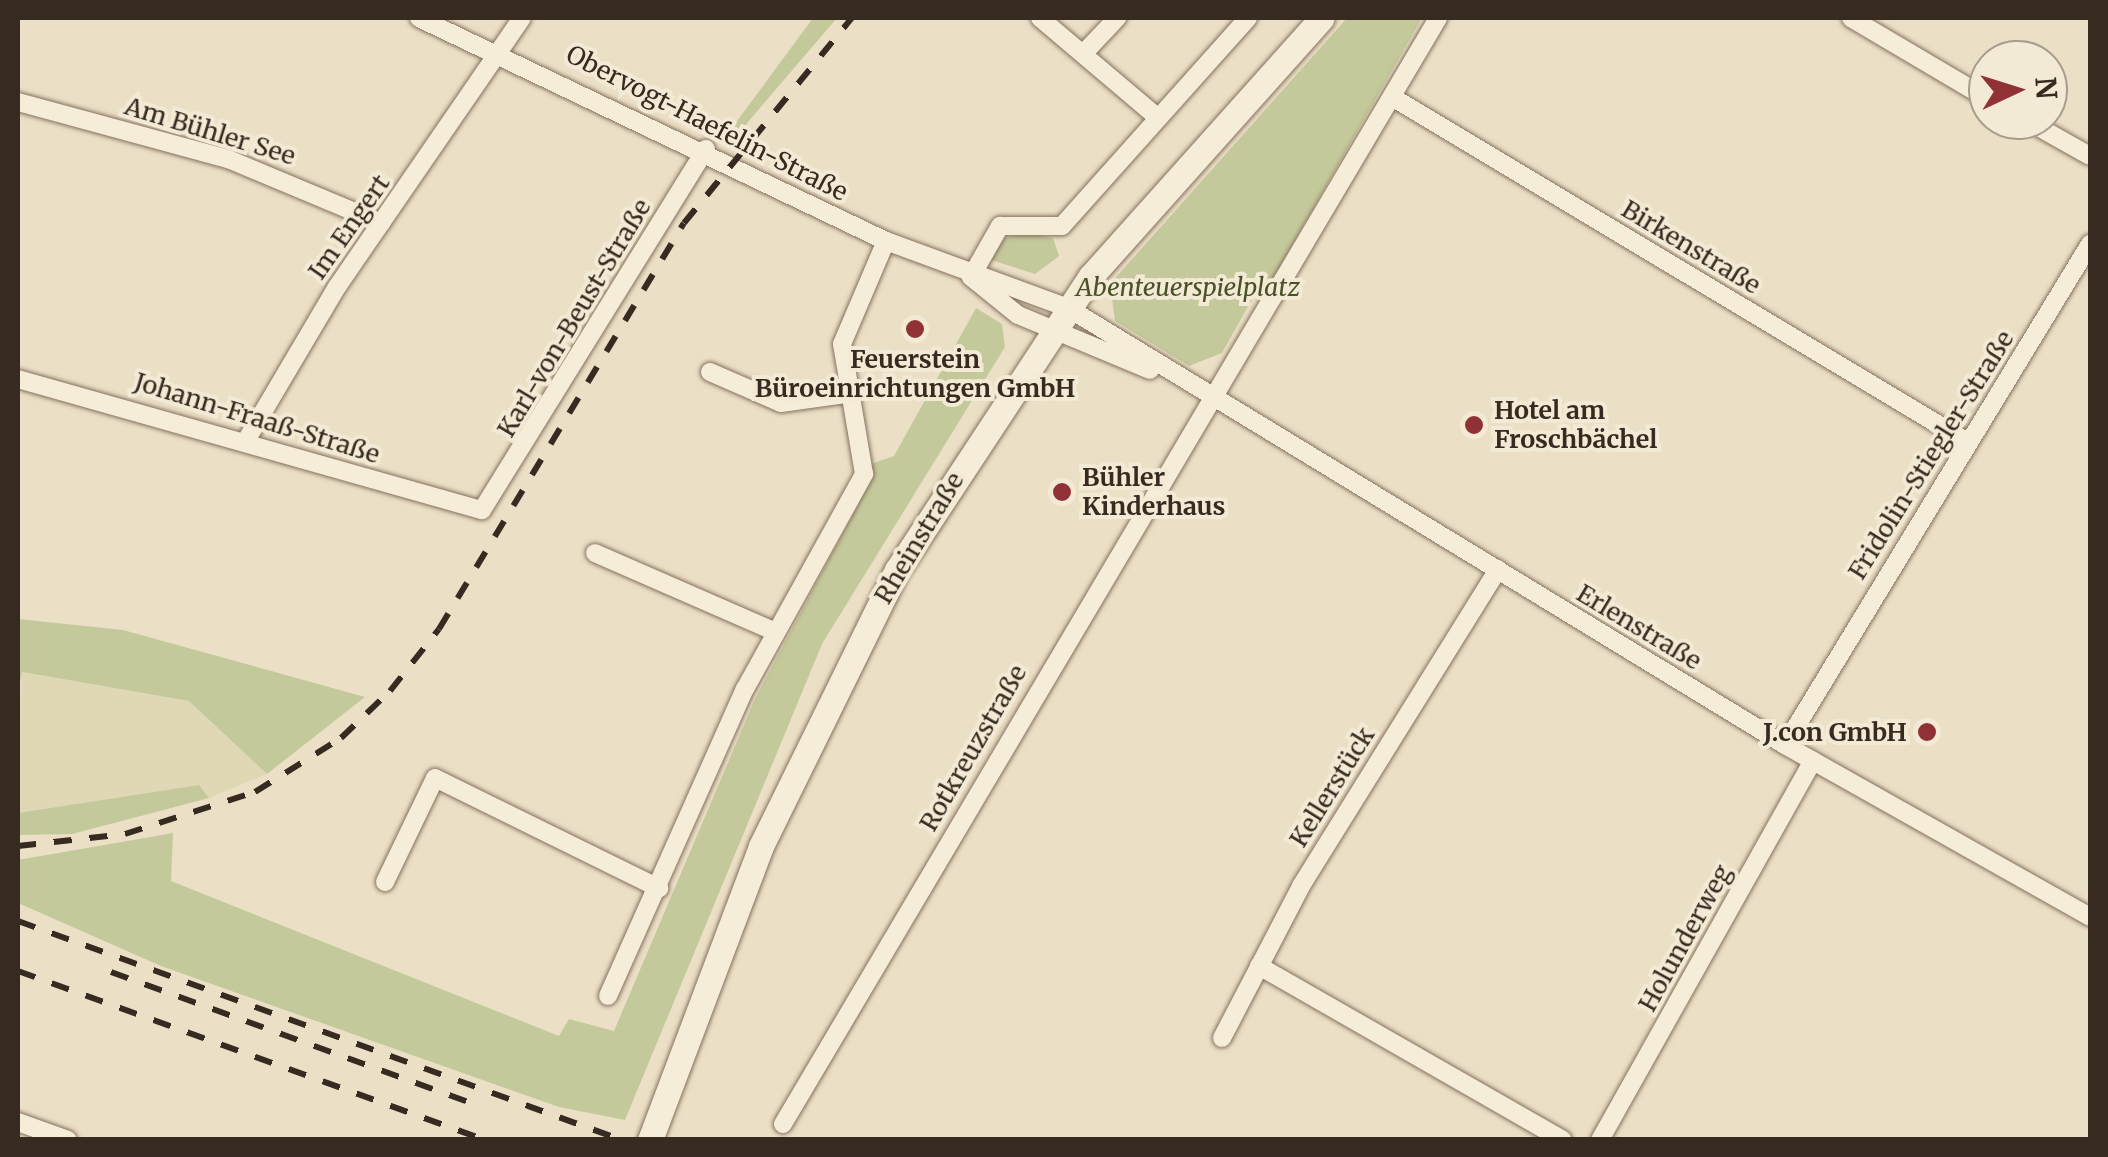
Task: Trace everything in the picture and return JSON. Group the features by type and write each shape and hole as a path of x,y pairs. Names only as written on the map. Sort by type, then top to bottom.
{"street":[{"name":"Obervogt-Haefelin-Straße","path":"419,18 504,52 886,241 971,277 1068,308"},
{"name":"Im Engert","path":"247,439 382,223 504,52 522,18"},
{"path":"1040,18 1157,116"},
{"path":"1084,54 1117,18"},
{"path":"971,277 1000,226 1062,226 1248,18"},
{"name":"Rheinstraße","path":"650,1140 821,711 896,570 1068,308 1322,18"},
{"name":"Rotkreuzstraße","path":"782,1124 1214,402 1438,18"},
{"path":"1852,18 1968,86"},
{"name":"Birkenstraße","path":"1392,97 1964,440"},
{"name":"Am Bühler See","path":"18,102 228,159 382,223"},
{"path":"2062,140 2090,156"},
{"name":"Karl-von-Beust-Straße","path":"482,510 706,149"},
{"path":"608,996 776,632 864,474 845,325 886,241"},
{"name":"Fridolin-Stiegler-Straße","path":"1785,745 1964,440 1972,442 2090,244"},
{"name":"Obervogt-Haefelin-Straße","path":"971,277 1052,332"},
{"name":"Erlenstraße","path":"1068,308 1164,375 1498,569 1812,761 2090,917"},
{"name":"Erlenstraße","path":"1052,332 1164,375"},
{"path":"710,372 781,403 852,393"},
{"name":"Johann-Fraaß-Straße","path":"18,379 247,439 482,510"},
{"path":"596,552 776,632"},
{"name":"Kellerstück","path":"1222,1038 1259,966 1498,569"},
{"name":"Holunderweg","path":"1600,1140 1812,761"},
{"path":"385,882 435,778 659,888"},
{"path":"1259,966 1563,1140"},
{"path":"18,1122 68,1140"}],"shaded area":[{"path":"21,672 189,701 267,774 209,798 199,785 18,813"}],"green space":[{"path":"813,18 837,18 736,136 729,132"},
{"name":"Abenteuerspielplatz","path":"1347,18 1422,18 1267,289 1260,285 1222,353 1189,366 1115,321 1110,284"},
{"path":"1022,232 1053,238 1059,256 1035,274 991,260 1000,240"},
{"path":"976,308 1002,324 1005,347 822,644 625,1120 559,1107 161,966 18,903 18,860 173,833 171,881 559,1036 569,1019 614,1031 755,699 869,484 871,464 894,456"},
{"path":"18,619 123,630 365,697 267,774 189,701 22,672 18,692"},
{"path":"199,785 209,798 72,834 18,835 18,813"}],"railway":[{"path":"18,846 125,834 255,792 341,738 390,691 439,629 684,223 852,18"},
{"path":"18,921 622,1140"},
{"path":"18,971 485,1140"},
{"path":"111,972 477,1105"}],"place":[{"name":"Feuerstein Büroeinrichtungen GmbH","path":"915,329"},
{"name":"Hotel am Froschbächel","path":"1474,425"},
{"name":"Bühler Kinderhaus","path":"1062,492"},
{"name":"J.con GmbH","path":"1927,732"}]}
